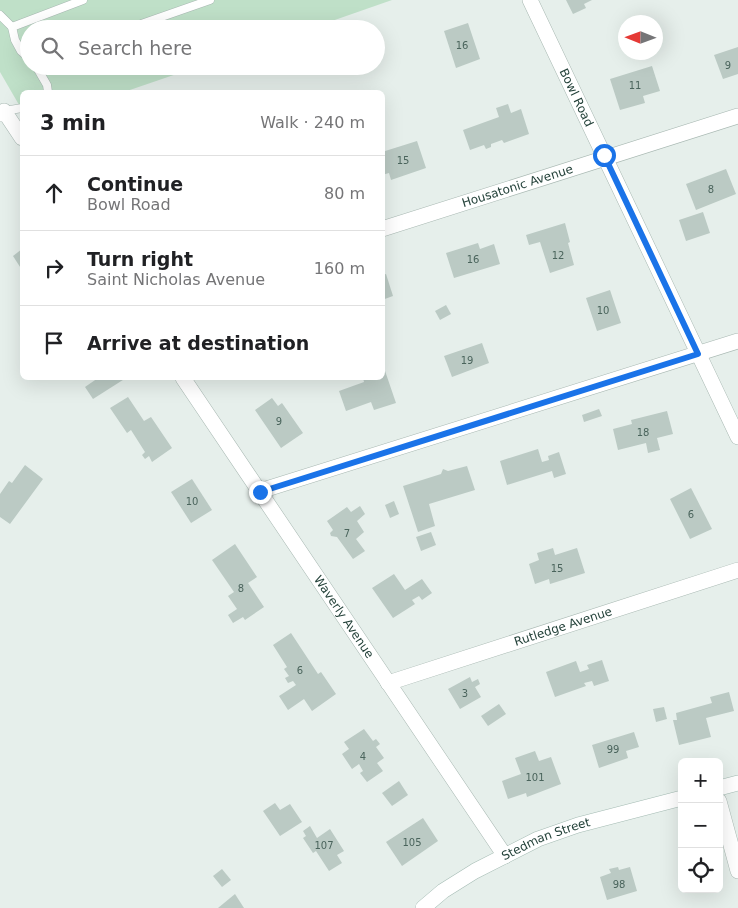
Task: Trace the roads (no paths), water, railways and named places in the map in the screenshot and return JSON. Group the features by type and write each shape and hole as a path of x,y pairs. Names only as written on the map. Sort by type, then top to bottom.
{"street":[{"name":"Bowl Road","path":"530,0 738,437"},
{"path":"2,112 20,135"},
{"name":"Housatonic Avenue","path":"385,228 738,116"},
{"path":"260,492 738,341"},
{"name":"Waverly Avenue","path":"184,380 504,856"},
{"name":"Rutledge Avenue","path":"388,684 738,570"},
{"path":"723,787 738,783"},
{"name":"Stedman Street","path":"424,908 443,891 475,871 538,840 578,825 678,799"},
{"path":"720,803 738,872"}],"lane":[{"path":"30,20 83,0"},
{"path":"153,20 210,0"},
{"path":"0,16 12,27 15,40 20,49"},
{"path":"12,27 20,24"},
{"path":"41,75 48,90"},
{"path":"2,112 20,108"}]}
